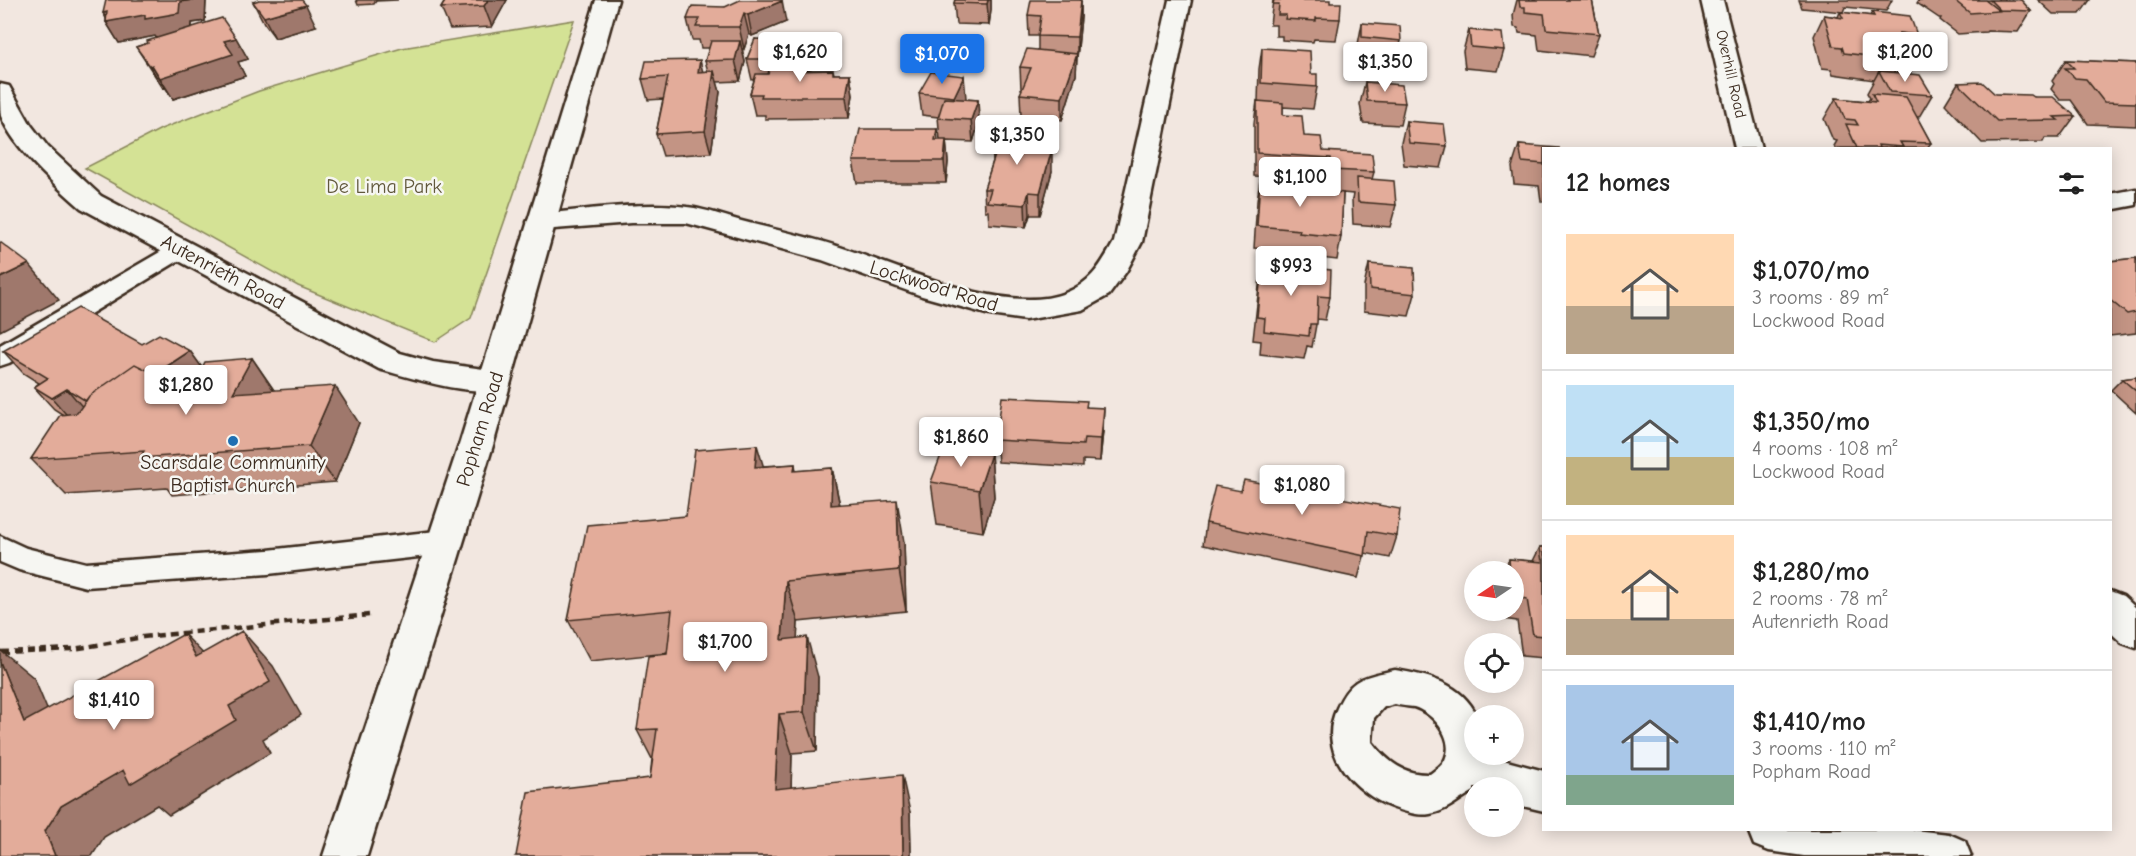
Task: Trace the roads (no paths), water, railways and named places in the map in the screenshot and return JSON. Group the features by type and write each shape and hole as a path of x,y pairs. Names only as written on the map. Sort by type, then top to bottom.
{"street":[{"name":"Popham Road","path":"345,856 445,542 607,0"},
{"name":"Lockwood Road","path":"541,222 631,215 687,215 832,254 933,289 990,305 1025,310 1071,303 1099,288 1112,272 1128,242 1180,0"},
{"name":"Overhill Road","path":"1712,0 1748,147"},
{"name":"Autenrieth Road","path":"0,91 15,123 59,176 91,202 390,361 433,373 494,380"},
{"path":"2112,202 2136,197"},
{"path":"2112,609 2136,632"},
{"path":"1466,768 1523,787 1542,791"},
{"path":"1776,831 1949,856"}],"lane":[{"path":"0,357 180,250"},
{"path":"0,548 19,558 86,575 268,562 445,542"}],"place":[{"name":"Scarsdale Community Baptist Church","path":"233,441"}],"park label":[{"name":"De Lima Park","path":"384,186"}]}
